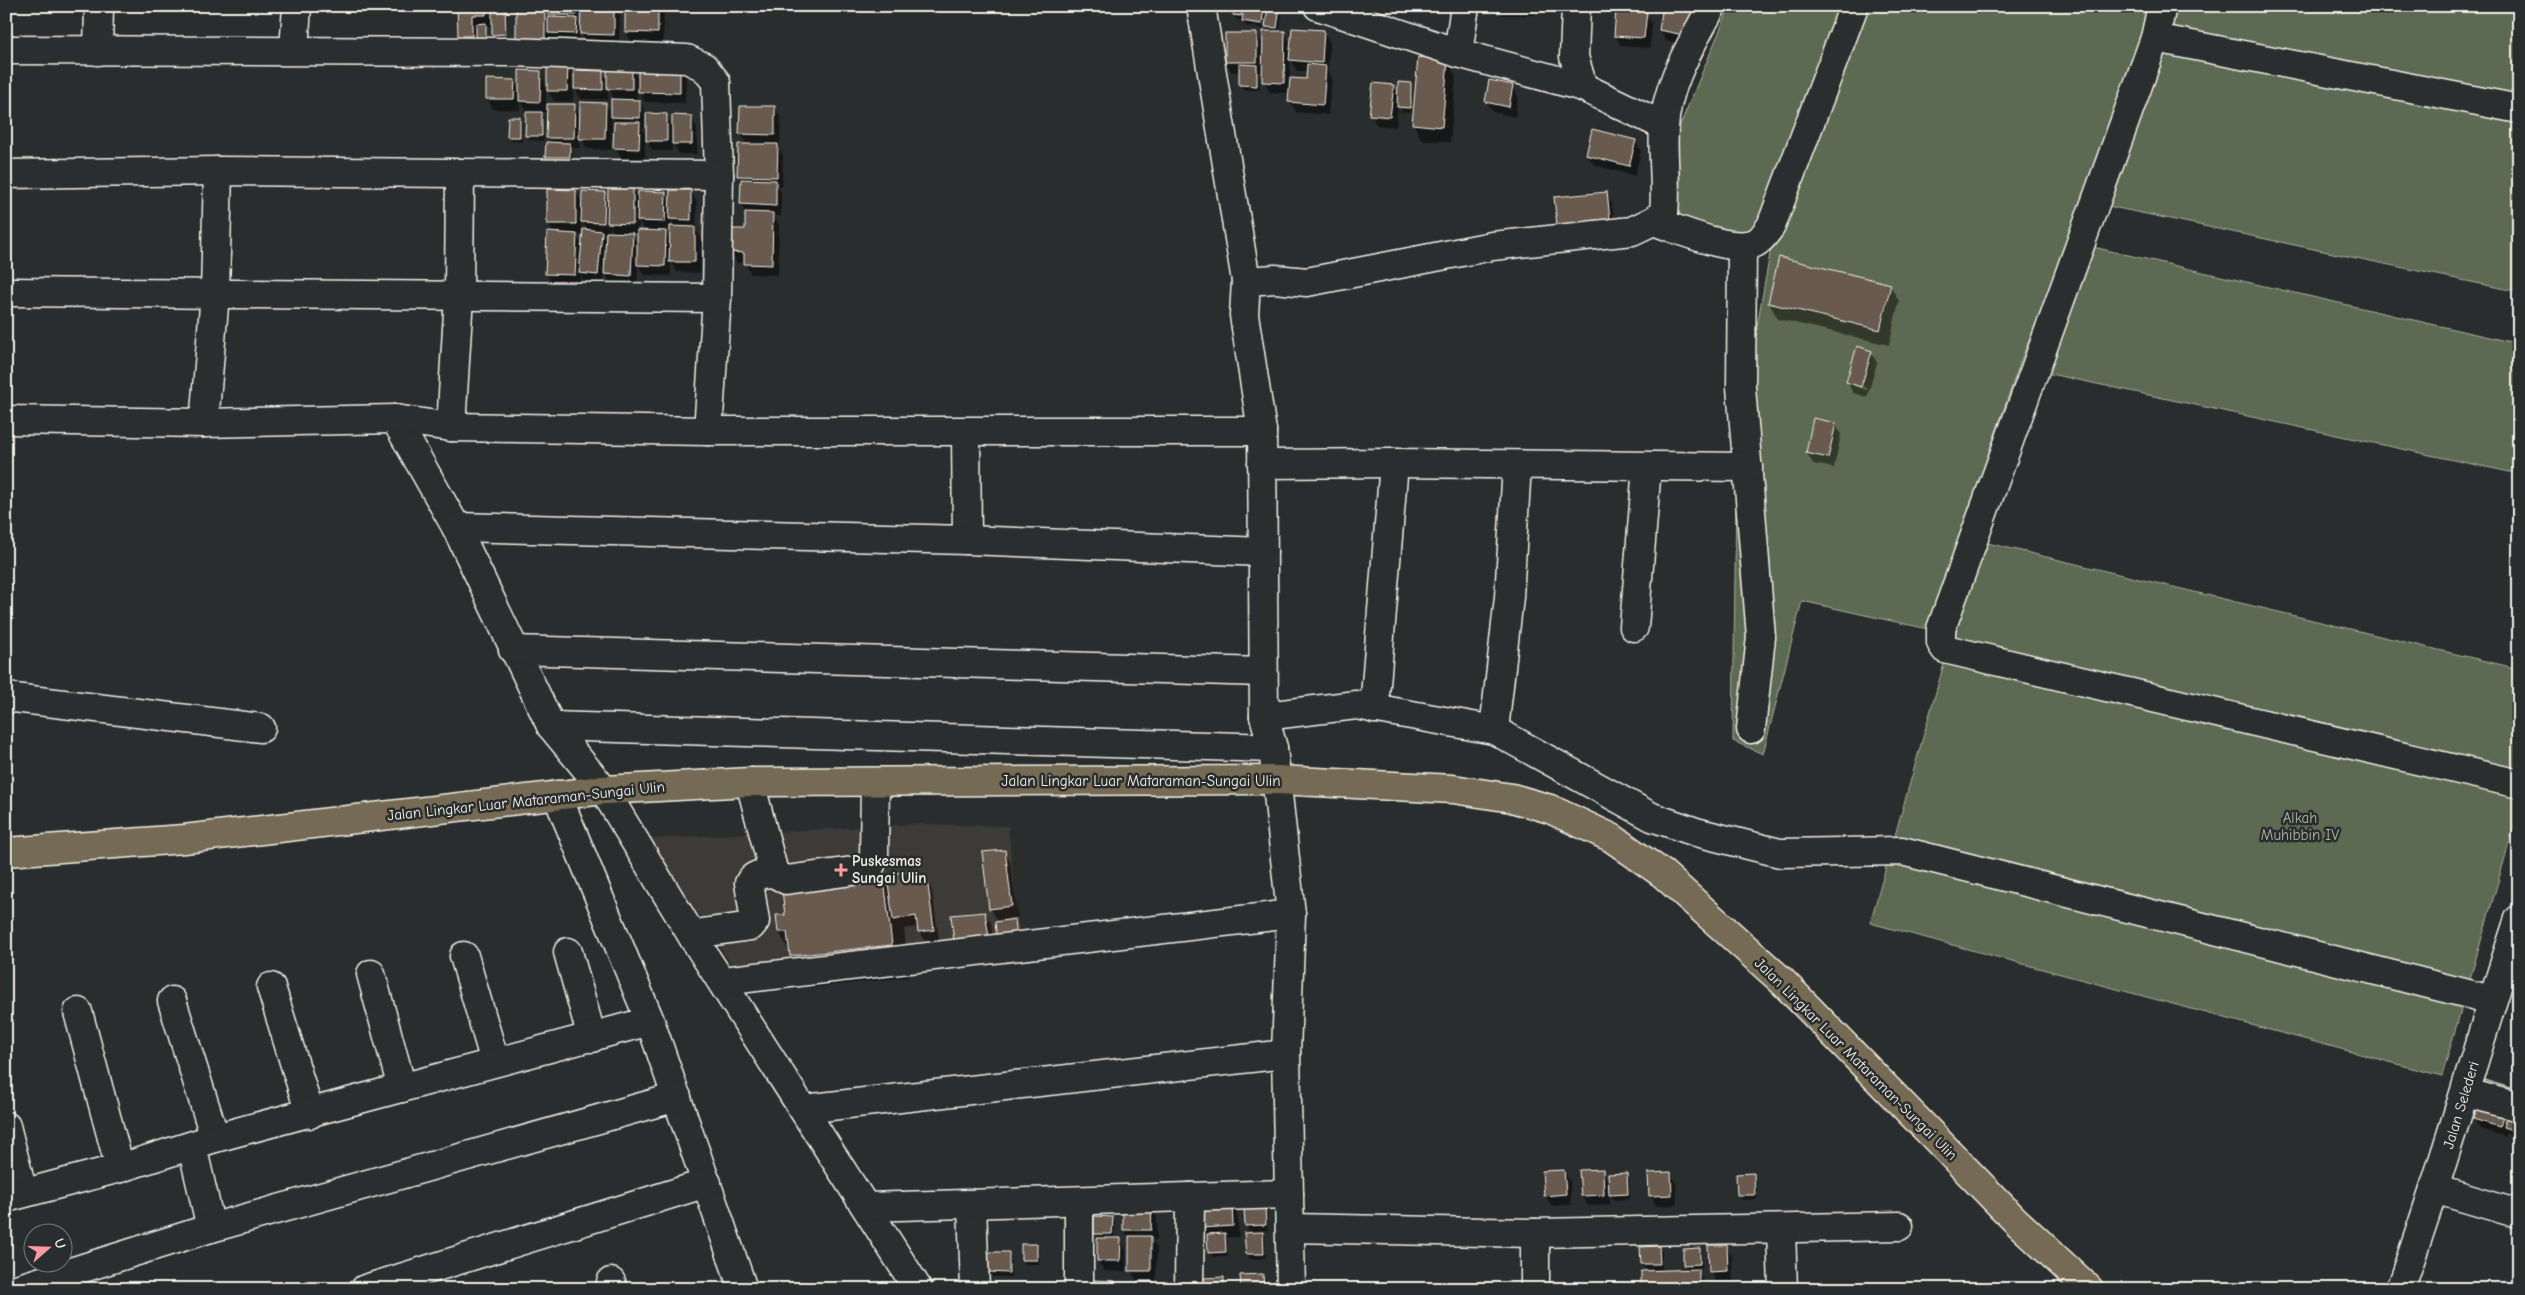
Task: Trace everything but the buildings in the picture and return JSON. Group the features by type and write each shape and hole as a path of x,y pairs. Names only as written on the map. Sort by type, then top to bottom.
{"main road":[{"name":"Jalan Lingkar Luar Mataraman-Sungai Ulin","path":"6,852 184,838 604,790 750,782 1277,780 1453,788 1512,798 1550,809 1612,838 1663,874 1782,981 2015,1220 2089,1289"}],"street":[{"path":"98,51 99,6"},
{"path":"294,50 297,6"},
{"path":"1201,6 1246,281 1244,314 1262,431 1264,716 1273,748 1291,914 1286,1054 1291,1289"},
{"path":"1318,6 1368,15 1458,53 1583,87 1664,126"},
{"path":"1458,53 1465,6"},
{"path":"1576,6 1574,57 1583,87"},
{"path":"1246,281 1307,282 1492,246 1632,231 1653,221 1664,212 1666,196 1664,126 1674,80 1712,6"},
{"path":"1653,221 1715,241 1742,246 1758,242 1771,226 1854,6"},
{"path":"2162,6 2155,38 1942,629 1942,643 1945,649 2519,784"},
{"path":"2155,38 2519,109"},
{"path":"6,50 512,52 687,59 704,67 716,82 719,175 717,298 708,431"},
{"path":"6,174 218,171 719,175"},
{"path":"204,423 215,294 218,171"},
{"path":"451,427 459,296 460,173"},
{"path":"1742,246 1741,387 1762,637 1751,730"},
{"path":"6,292 717,298"},
{"path":"6,420 204,423 395,419 451,427 708,431 1262,431"},
{"path":"395,419 456,528 551,726 604,790 694,939 723,981 918,1289"},
{"path":"966,432 967,540"},
{"path":"1262,464 1394,463 1748,467"},
{"path":"1374,709 1394,463"},
{"path":"1494,730 1510,597 1517,465"},
{"path":"1634,627 1647,467"},
{"path":"456,528 967,540 1262,552"},
{"path":"513,650 1263,672"},
{"path":"6,697 261,728"},
{"path":"1264,716 1356,705 1494,730 1652,817 1696,832 1780,853 1902,851 2492,1000"},
{"path":"551,726 1273,748"},
{"path":"750,782 774,873"},
{"path":"694,939 702,933 751,926 755,921 749,884 752,878 758,874 774,873 786,880 860,870 870,866 874,857 875,782"},
{"path":"557,795 650,1021 743,1289"},
{"path":"723,981 1291,914"},
{"name":"Jalan Selederi","path":"2400,1289 2466,1092 2492,1000 2519,919"},
{"path":"568,952 592,1038"},
{"path":"464,956 496,1062"},
{"path":"371,974 402,1088"},
{"path":"272,987 310,1114"},
{"path":"172,1001 204,1142 211,1228"},
{"path":"78,1012 120,1168"},
{"path":"6,1126 15,1195 120,1168 204,1142 650,1021"},
{"path":"804,1108 1286,1054"},
{"path":"2466,1092 2519,1107"},
{"path":"16,1289 211,1228 677,1097"},
{"path":"366,1289 707,1183"},
{"path":"2434,1189 2519,1214"},
{"path":"866,1207 1289,1194"},
{"path":"1190,1197 1190,1289"},
{"path":"1079,1201 1079,1289"},
{"path":"972,1204 975,1289"},
{"path":"1291,1228 1535,1233 1781,1230 1899,1226"},
{"path":"1781,1230 1783,1289"},
{"path":"1535,1233 1536,1289"}],"shaded area":[{"name":"Puskesmas Sungai Ulin","path":"917,824 1008,826 1020,943 733,967 649,839"}],"green space":[{"path":"1730,6 2153,6 2072,242 2022,357 1928,629 1802,601 1763,754 1733,741 1736,489 1757,326 1771,248 1664,219 1660,173"},
{"path":"2161,6 2519,6 2519,292 2103,205"},
{"path":"2093,247 2519,344 2519,474 2041,372"},
{"name":"Alkah Muhibbin IV","path":"1979,541 2519,669 2519,809 2442,1076 1870,923"}],"place":[{"name":"Puskesmas Sungai Ulin","path":"841,870"}]}
